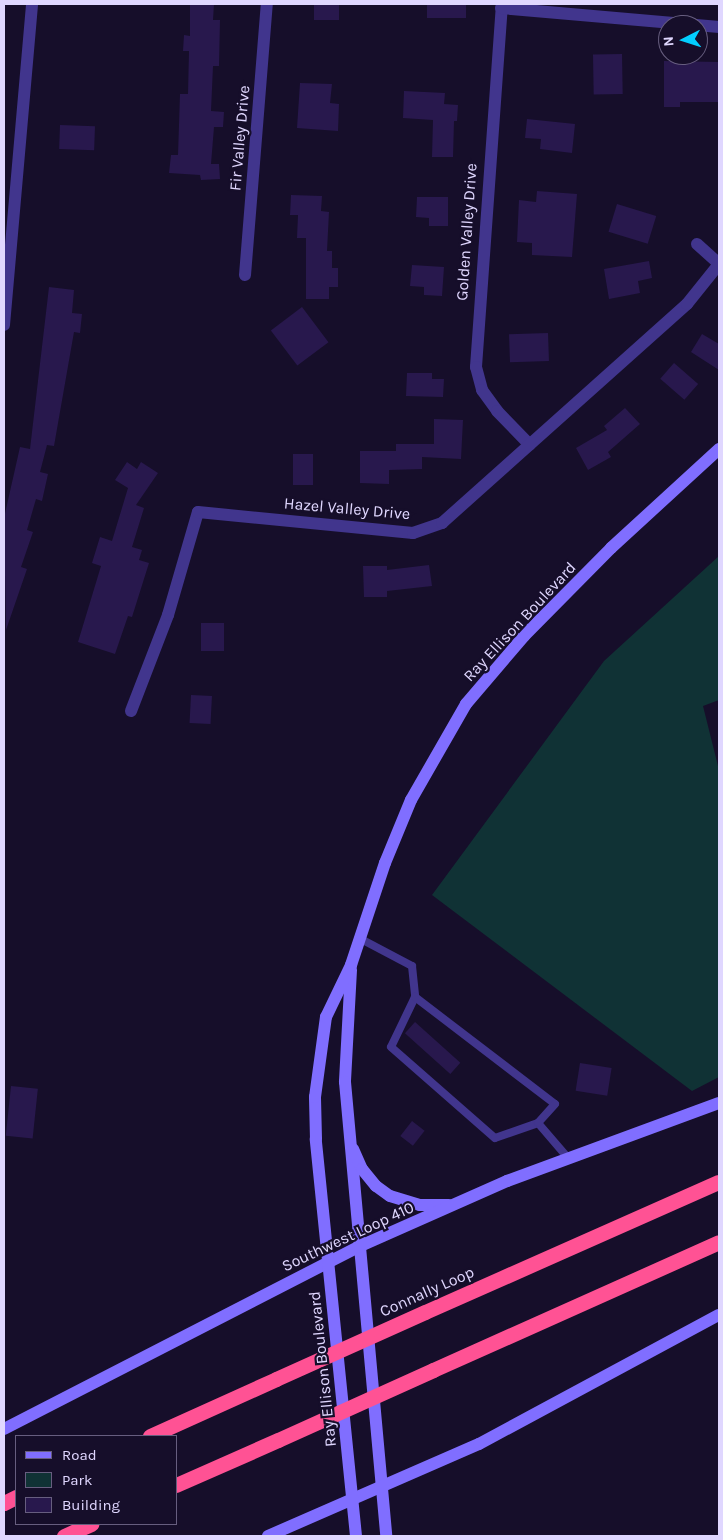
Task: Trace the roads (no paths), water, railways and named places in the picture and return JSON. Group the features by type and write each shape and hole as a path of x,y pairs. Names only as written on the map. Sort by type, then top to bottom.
{"highway":[{"name":"Connally Loop","path":"152,1435 719,1182"},
{"path":"178,1484 719,1242"},
{"path":"64,1536 89,1525"}],"main road":[{"name":"Ray Ellison Boulevard","path":"356,1536 315,1096 326,1017 351,965 359,938 411,800 466,704 524,636 719,449"},
{"name":"Ray Ellison Boulevard","path":"351,965 345,1082 348,1140 386,1536"},
{"name":"Southwest Loop 410","path":"4,1429 358,1247 454,1204 568,1158 719,1103"},
{"path":"348,1140 362,1169 376,1186 390,1196 420,1205 454,1204"},
{"path":"273,1536 479,1444 719,1315"}],"street":[{"path":"4,325 32,4"},
{"name":"Fir Valley Drive","path":"245,275 267,4"},
{"path":"501,6 719,27"},
{"name":"Golden Valley Drive","path":"501,6 476,367 482,390 497,411 530,444"},
{"name":"Hazel Valley Drive","path":"131,711 168,615 198,512 413,533 442,523 687,304 719,264 697,244"}],"lane":[{"path":"359,938 412,966 415,997 391,1047 495,1138 538,1123 555,1104 415,997"},
{"path":"538,1123 568,1158"}]}
